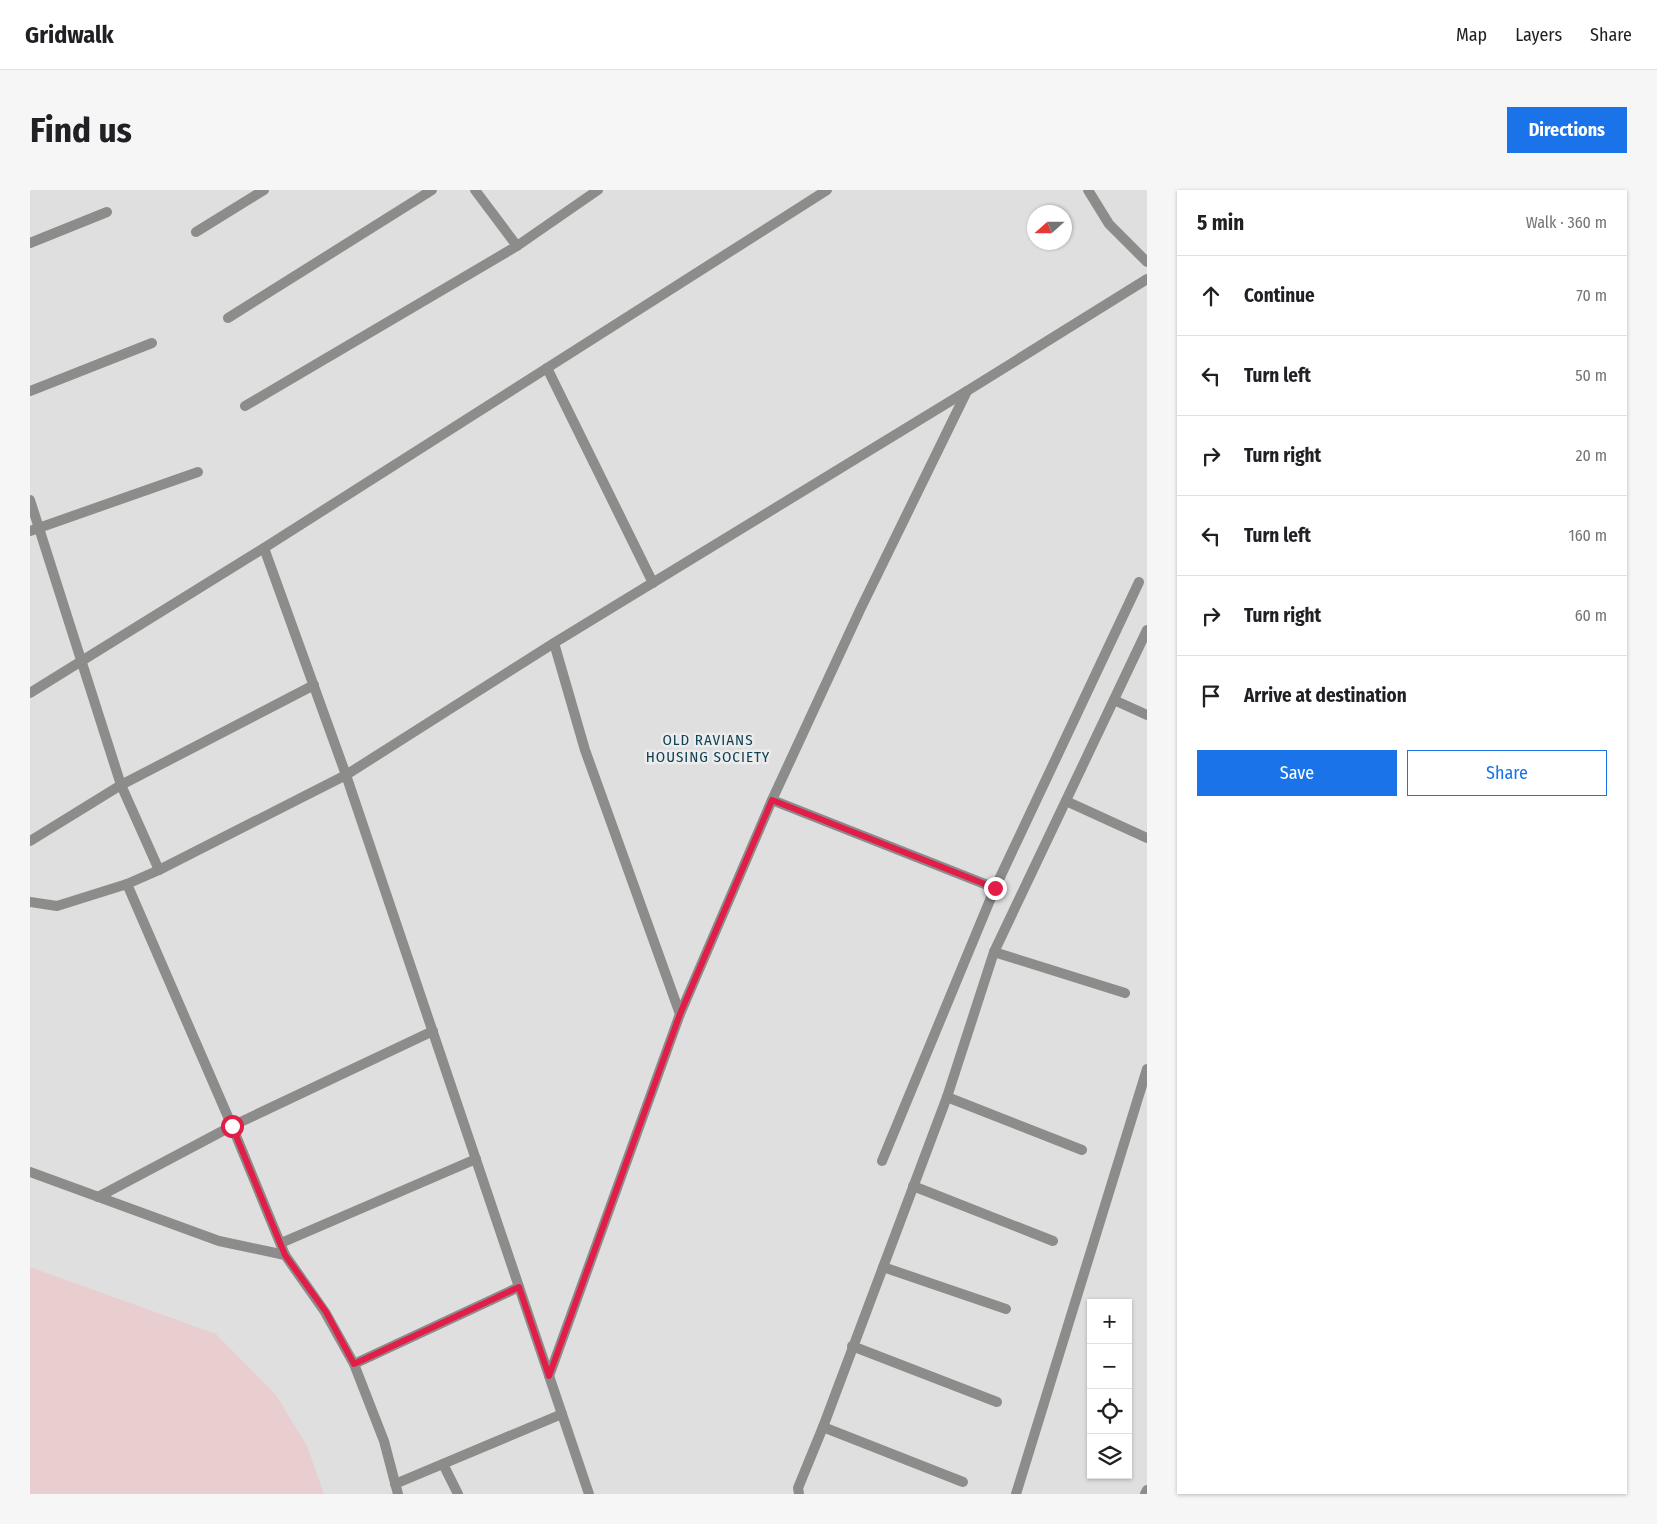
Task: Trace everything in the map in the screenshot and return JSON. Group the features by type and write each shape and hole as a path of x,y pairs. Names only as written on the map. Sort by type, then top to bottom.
{"street":[{"path":"196,232 264,190"},
{"path":"228,318 432,190"},
{"path":"475,190 517,246"},
{"path":"245,406 517,246 598,190"},
{"path":"30,693 264,548 827,190"},
{"path":"1088,190 1109,224 1147,262"},
{"path":"30,243 107,212"},
{"path":"30,902 57,906 126,884 159,870 346,775 554,643 968,391 1147,279"},
{"path":"30,390 152,343"},
{"path":"547,368 653,583"},
{"path":"549,1376 680,1014 772,800 860,610 968,391"},
{"path":"35,530 198,472"},
{"path":"30,500 35,530 81,661 121,785 159,870"},
{"path":"264,548 346,775 590,1494"},
{"path":"882,1161 995,888 1139,582"},
{"path":"799,1494 798,1488 823,1427 947,1097 994,952 1147,630"},
{"path":"554,643 585,750 680,1014"},
{"path":"30,841 121,785 314,685"},
{"path":"1114,700 1147,715"},
{"path":"772,800 995,888"},
{"path":"1066,801 1147,838"},
{"path":"126,884 232,1126 285,1255 326,1312 354,1364 384,1441 397,1489 442,1464 562,1414"},
{"path":"994,952 1125,993"},
{"path":"98,1197 232,1126 433,1032"},
{"path":"1016,1494 1147,1069"},
{"path":"947,1097 1082,1150"},
{"path":"281,1243 476,1159"},
{"path":"30,1172 219,1241 285,1255"},
{"path":"913,1186 1053,1241"},
{"path":"883,1267 1006,1309"},
{"path":"354,1364 519,1287"},
{"path":"852,1346 997,1402"},
{"path":"823,1427 963,1482"},
{"path":"442,1464 458,1494"},
{"path":"1145,1494 1147,1490"}],"shaded area":[{"path":"30,1267 216,1334 276,1395 307,1446 324,1494 30,1494"}],"district":[{"name":"OLD RAVIANS HOUSING SOCIETY","path":"708,748"}],"route":[{"path":"232,1126 285,1255 326,1312 354,1364 519,1287 549,1376 680,1014 772,800 995,888"}]}
